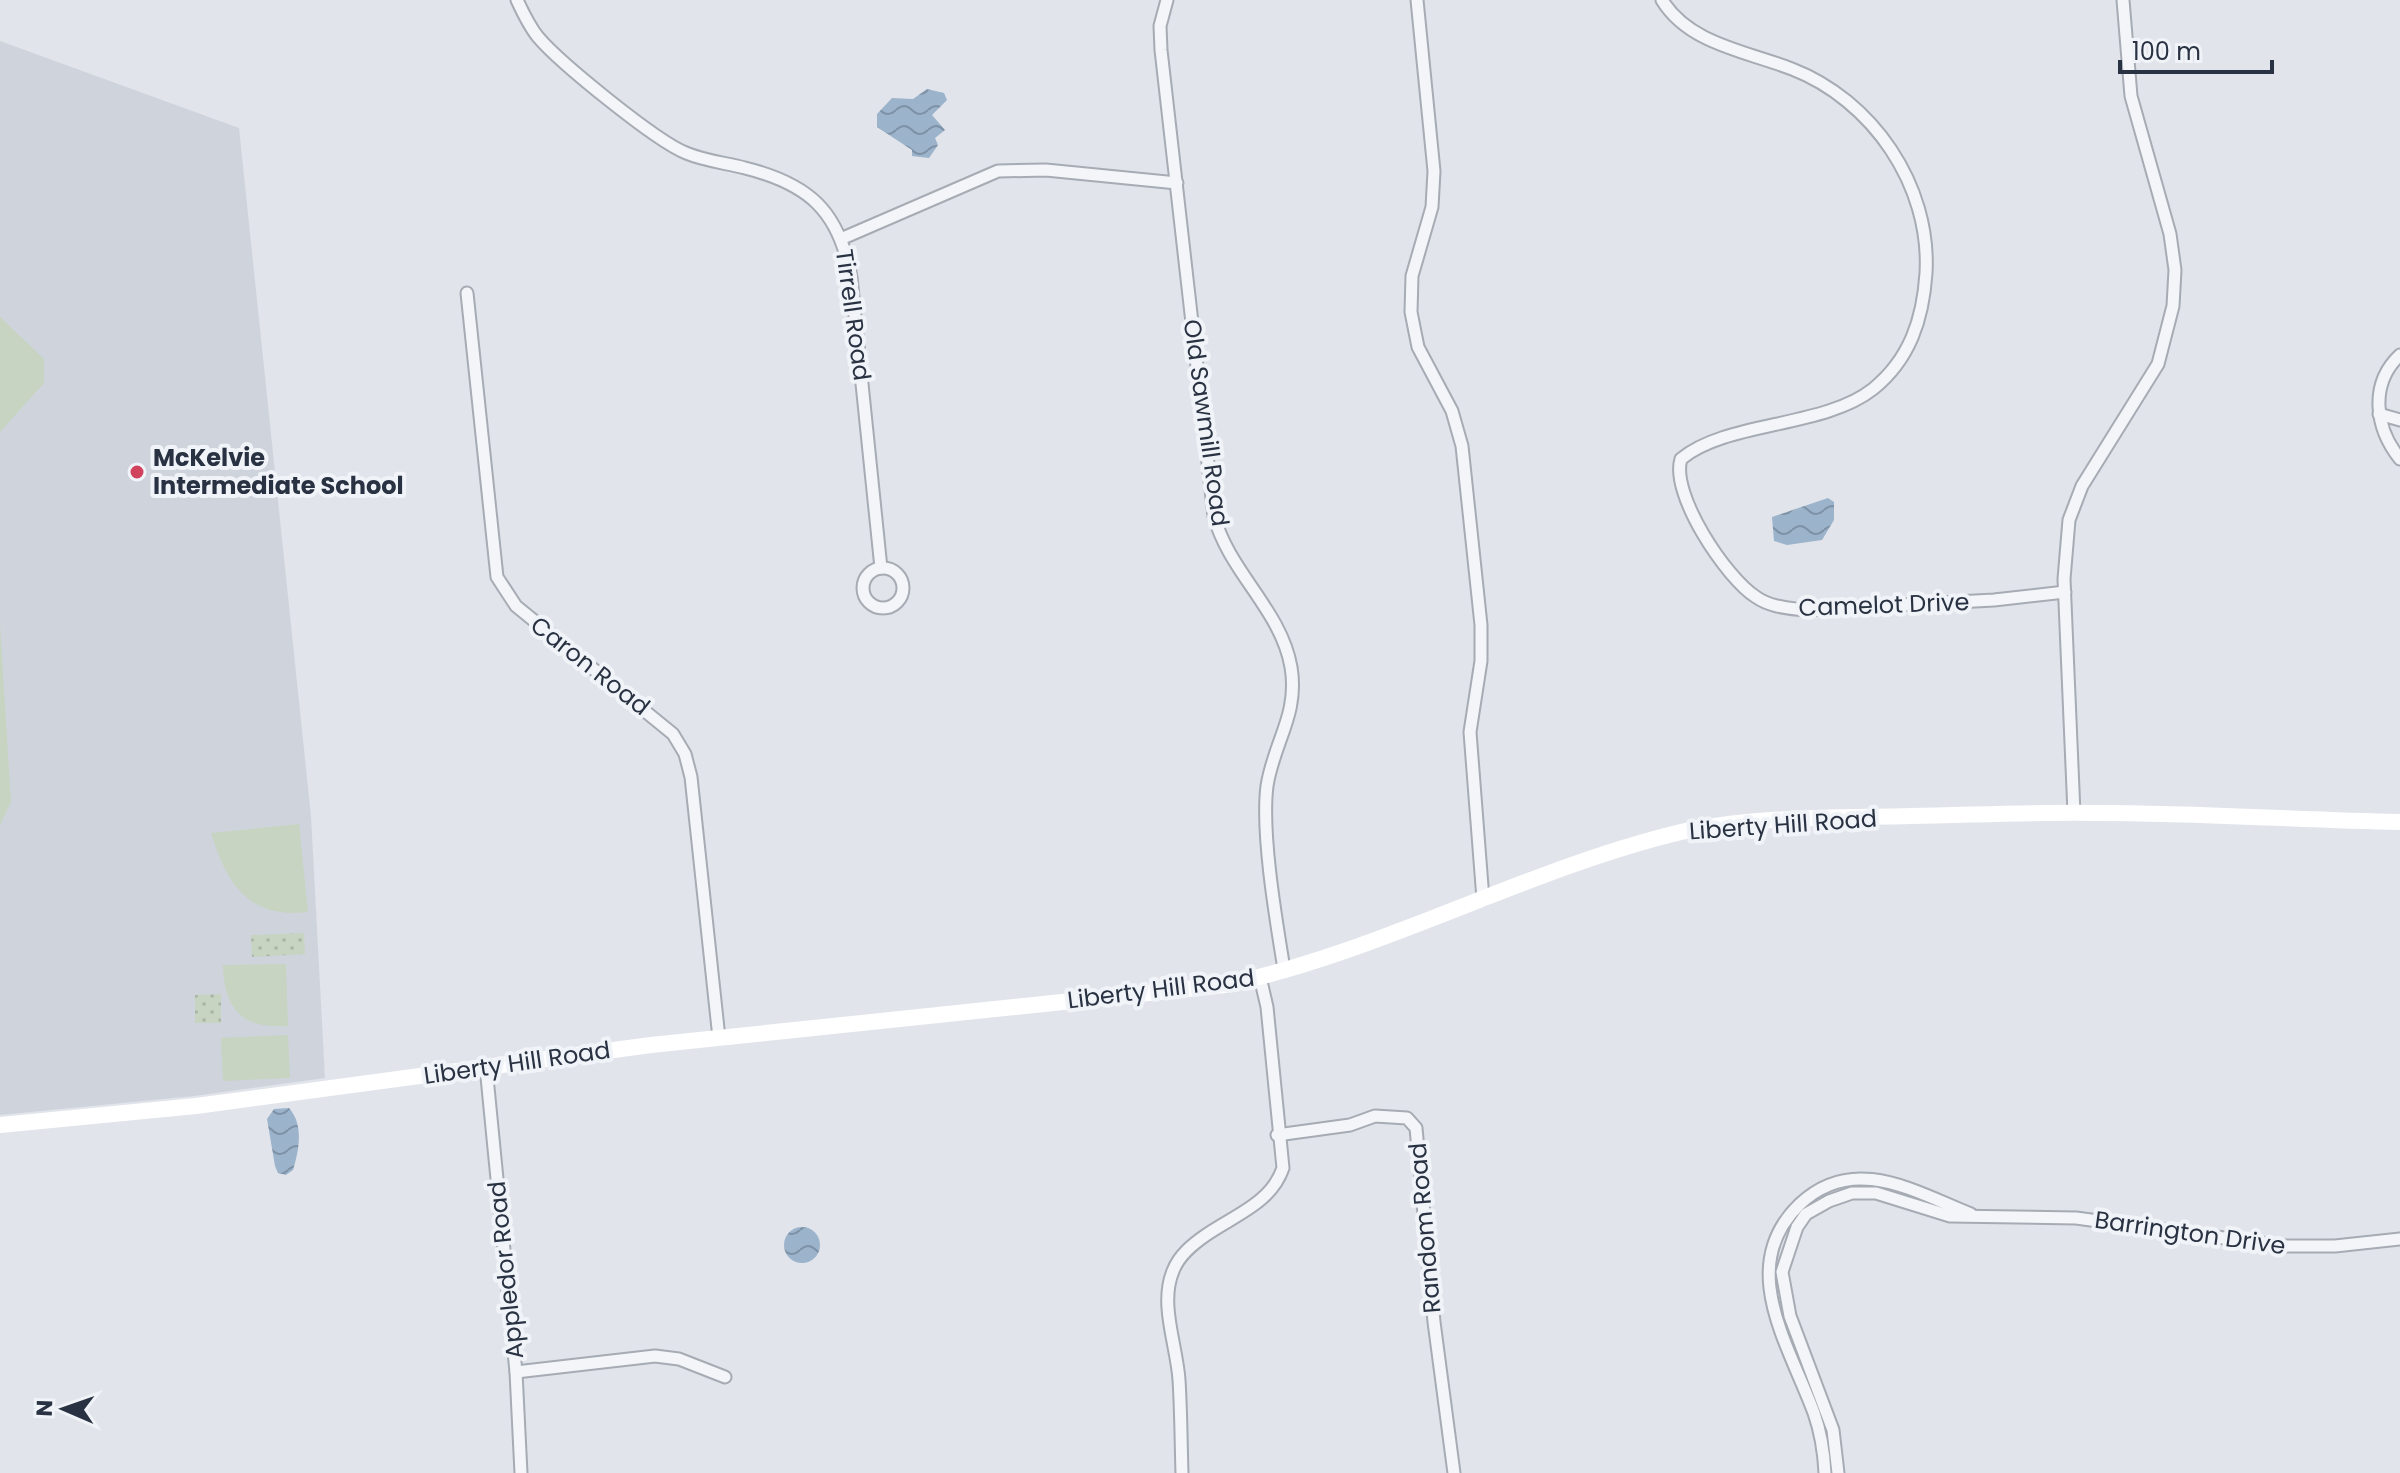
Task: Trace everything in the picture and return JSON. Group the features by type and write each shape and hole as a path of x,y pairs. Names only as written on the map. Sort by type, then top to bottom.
{"street":[{"name":"Tirrell Road","path":"517,0 537,36 554,53 667,143 688,155 792,184 820,205 843,238 851,277 881,568"},
{"name":"Old Sawmill Road","path":"1167,0 1160,26 1161,50 1214,516 1238,571 1279,631 1291,665 1292,712 1267,786 1274,902 1284,969"},
{"path":"1417,0 1434,171 1432,207 1412,276 1411,312 1418,347 1452,411 1462,446 1481,625 1481,661 1470,732 1483,899"},
{"name":"Camelot Drive","path":"1662,0 1672,16 1691,31 1814,78 1854,105 1879,131 1898,161 1923,228 1927,264 1924,301 1915,336 1897,367 1871,391 1839,407 1702,446 1681,459 1677,471 1688,504 1739,584 1758,599 1780,608 1804,610 1994,600 2065,592"},
{"path":"2074,813 2065,543 2082,486 2158,364 2173,306 2175,270 2170,234 2131,96 2123,0"},
{"path":"843,238 998,171 1046,170 1177,183"},
{"name":"Caron Road","path":"467,293 497,577 516,606 664,725 685,754 691,777 719,1038"},
{"path":"2400,355 2383,380 2379,414 2390,446 2400,459"},
{"path":"2379,414 2400,420"},
{"name":"Liberty Hill Road","path":"0,1125 200,1105 962,1010 1177,992 1260,977 1596,857 1677,833 1713,827 1880,817 2074,813 2400,822"},
{"path":"1182,1473 1179,1378 1168,1295 1173,1271 1186,1251 1273,1189 1283,1168 1284,1156 1277,1135 1267,1007 1260,977"},
{"name":"Appledor Road","path":"486,1067 516,1372 521,1473"},
{"name":"Random Road","path":"1277,1135 1350,1125 1391,1114 1407,1118 1416,1128 1434,1322 1454,1473"},
{"name":"Barrington Drive","path":"1825,1473 1813,1412 1781,1334 1768,1285 1776,1236 1793,1211 1822,1188 1864,1178 1907,1186 1979,1217"},
{"name":"Barrington Drive","path":"1806,1214 1840,1196 1864,1192 1888,1195 1950,1216 2076,1218 2283,1246 2335,1246 2400,1239"},
{"path":"1793,1211 1806,1214 1784,1257 1783,1287 1790,1316 1826,1406 1838,1453 1838,1473"},
{"path":"516,1372 655,1356 679,1359 725,1377"},
{"path":"1813,1412 1826,1406"}],"shaded area":[{"name":"McKelvie Intermediate School","path":"0,41 239,128 311,816 325,1078 194,1096 0,1115"}],"green space":[{"path":"0,317 44,359 44,383 0,432"},
{"path":"0,624 11,802 0,825"},
{"path":"299,824 308,912 287,913 255,904 243,894 224,868 211,833"},
{"path":"304,933 305,954 252,957 251,935"},
{"path":"286,964 288,1026 259,1024 239,1014 227,994 223,965"},
{"path":"221,994 221,1023 195,1023 195,995"},
{"path":"288,1035 290,1078 223,1081 221,1038"}],"water":[{"path":"927,89 944,93 947,100 932,115 945,130 935,138 938,145 929,158 912,156 912,150 877,127 877,114 892,98 913,99"},
{"path":"1828,498 1834,502 1834,520 1822,540 1787,545 1774,541 1772,517"},
{"path":"289,1108 297,1122 299,1138 293,1170 286,1175 278,1173 275,1166 267,1119 274,1109"},
{"path":"802,1227 815,1232 820,1245 815,1258 802,1263 789,1258 784,1245 789,1232"}],"place":[{"name":"McKelvie Intermediate School","path":"137,472"}]}
